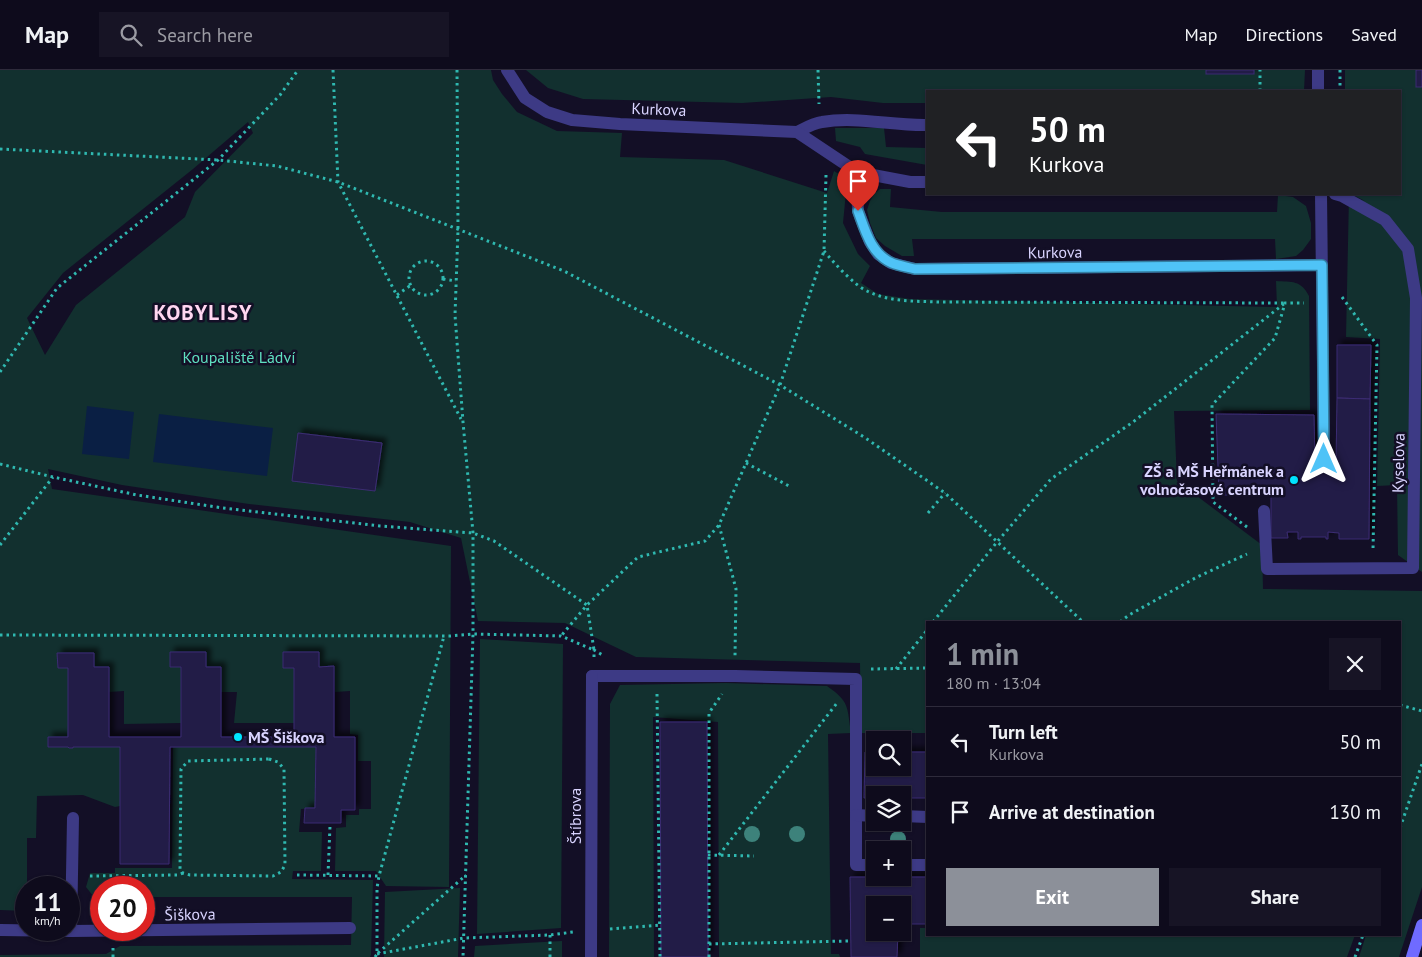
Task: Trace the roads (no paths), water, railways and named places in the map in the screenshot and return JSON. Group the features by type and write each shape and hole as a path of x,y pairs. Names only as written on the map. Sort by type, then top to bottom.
{"main road":[{"path":"1412,957 1422,925"}],"street":[{"name":"Kurkova","path":"507,70 525,98 547,112 572,120 797,132 820,122 844,120 926,125"},
{"path":"1318,70 1318,90"},
{"path":"797,132 858,172 910,182 926,182"},
{"name":"Kurkova","path":"858,172 858,211 870,242 878,254 891,263 915,269 1322,265"},
{"path":"1321,195 1324,459"},
{"name":"Kyselova","path":"1264,511 1267,569 1413,568 1416,298 1408,249 1385,220 1338,195"},
{"name":"Štíbrova","path":"591,957 592,676 735,676 856,679 856,815"},
{"path":"866,816 856,815 856,865 866,865"},
{"path":"911,816 926,817"},
{"path":"72,876 73,818"},
{"path":"911,865 926,866"},
{"name":"Šiškova","path":"80,932 350,928"},
{"name":"Šiškova","path":"0,930 15,930"}],"water":[{"path":"87,406 134,412 129,459 82,454"},
{"path":"159,414 273,428 267,476 153,462"}],"place":[{"name":"ZŠ a MŠ Heřmánek a volnočasové centrum","path":"1294,480"},
{"name":"MŠ Šiškova","path":"238,737"}],"district":[{"name":"KOBYLISY","path":"203,312"}],"park label":[{"name":"Koupaliště Ládví","path":"239,357"}]}
